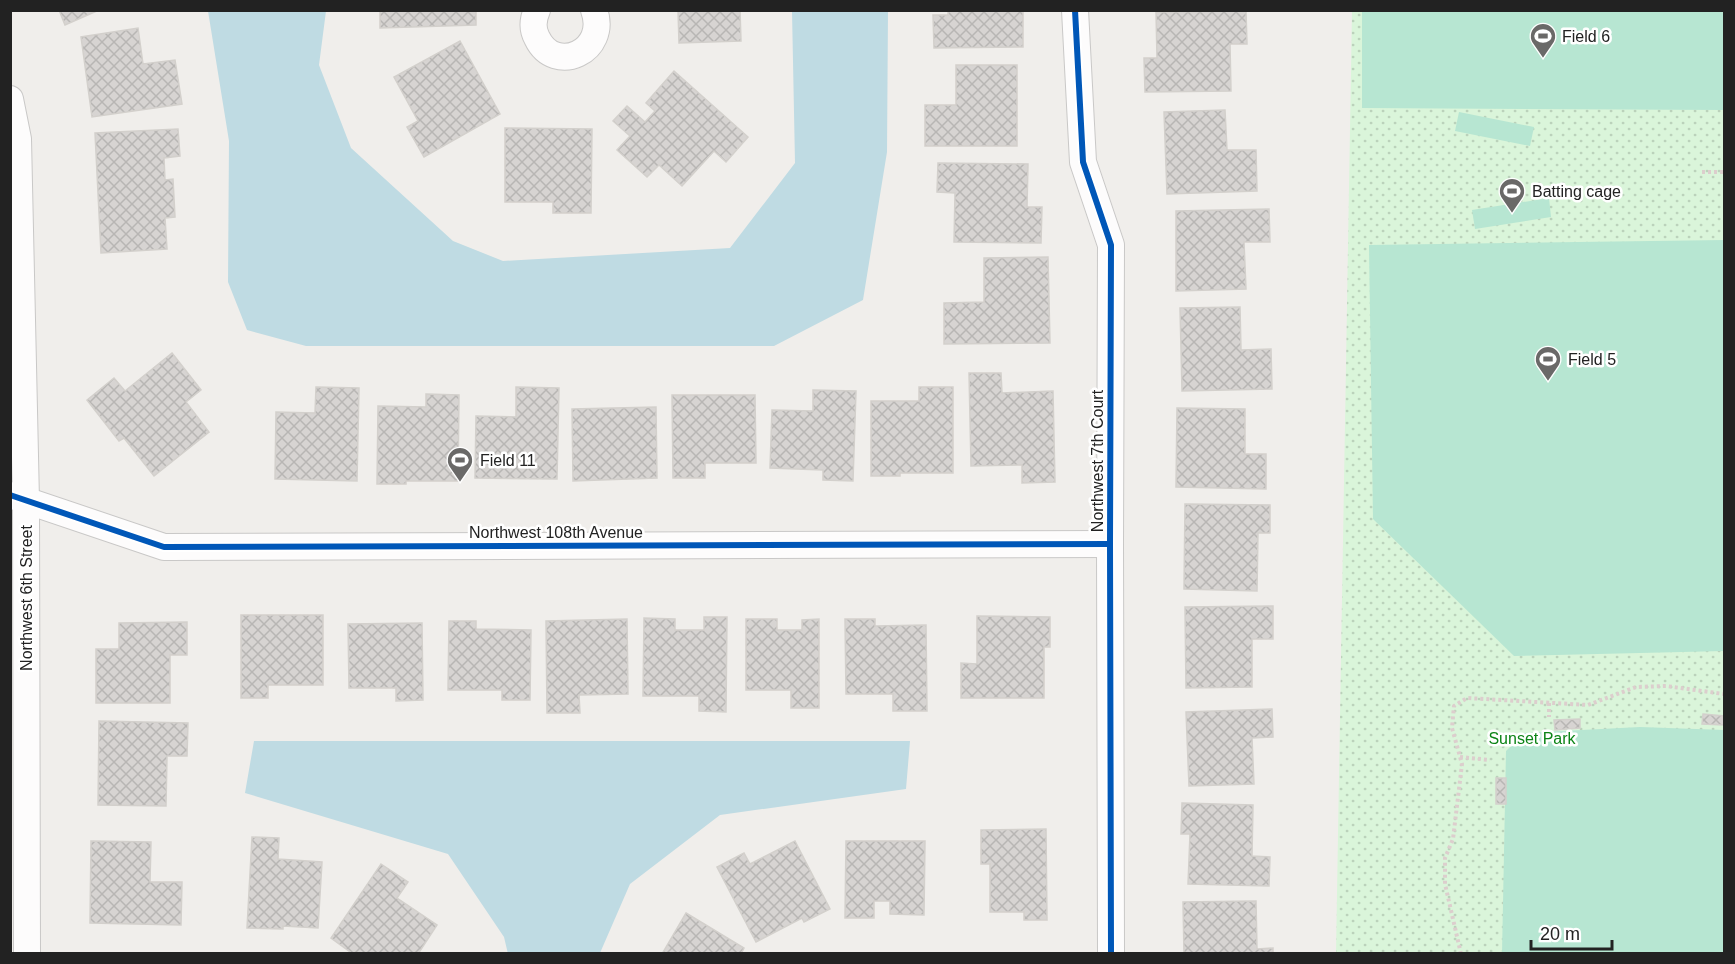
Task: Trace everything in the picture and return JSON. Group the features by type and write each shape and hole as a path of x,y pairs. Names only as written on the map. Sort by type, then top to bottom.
{"street":[{"path":"537,10 534,25 535,36 541,45 548,52 569,57 588,48 594,39 597,29 594,10"},
{"name":"Northwest 7th Court","path":"1075,10 1083,162 1112,245 1111,954"},
{"name":"Northwest 6th Street","path":"10,99 18,139 18,498 27,954"},
{"name":"Northwest 108th Avenue","path":"18,498 164,547 1110,544"}],"path":[{"path":"1702,172 1725,172"},
{"path":"1461,954 1445,884 1445,858 1454,839 1462,764 1452,728 1454,706 1467,698 1588,705 1636,687 1675,687 1725,694"},
{"path":"1549,703 1549,717"},
{"path":"1460,757 1490,760"}],"green space":[{"name":"Sunset Park","path":"1352,11 1724,11 1724,953 1336,953"},
{"name":"Field 6","path":"1362,11 1724,11 1724,110 1362,108"},
{"name":"Batting cage","path":"1459,112 1534,127 1530,146 1455,131"},
{"name":"Batting cage","path":"1549,198 1551,217 1475,229 1472,210"},
{"name":"Field 5","path":"1724,240 1724,651 1514,656 1373,519 1369,245"},
{"path":"1640,727 1724,730 1724,953 1502,954 1506,751 1524,733"}],"water":[{"path":"208,11 326,11 319,65 351,148 453,241 503,261 730,248 795,163 792,11 888,11 887,152 863,300 774,346 306,346 247,330 228,282 229,141"},
{"path":"254,741 910,741 906,789 720,815 630,884 600,953 508,954 504,937 448,854 245,793"}],"building":[{"path":"59,10 99,10 65,25"},
{"path":"380,10 476,10 476,25 380,28"},
{"path":"678,10 740,10 741,41 679,43"},
{"path":"948,10 1023,10 1023,47 934,48 933,15 948,15"},
{"path":"1246,11 1247,44 1230,44 1231,91 1145,92 1144,58 1157,58 1156,12"},
{"path":"138,28 143,64 175,60 182,104 92,117 81,37"},
{"path":"460,41 500,114 424,157 407,127 418,121 394,77"},
{"path":"956,65 1017,65 1017,146 925,146 925,105 956,105"},
{"path":"674,71 748,137 726,162 714,151 682,186 659,165 647,177 617,150 630,136 613,121 627,106 645,122 655,111 646,103"},
{"path":"1225,110 1227,150 1256,150 1257,191 1167,194 1164,112"},
{"path":"505,128 592,129 591,213 553,213 553,202 505,202"},
{"path":"178,129 180,156 164,158 165,180 173,179 175,217 165,218 167,249 101,253 95,133"},
{"path":"938,163 1028,164 1027,207 1042,207 1041,243 954,242 955,193 937,192"},
{"path":"1269,209 1270,242 1244,242 1246,289 1176,291 1176,211"},
{"path":"1048,257 1050,343 944,344 944,303 984,302 984,258"},
{"path":"1240,307 1241,350 1271,349 1272,389 1182,391 1180,308"},
{"path":"172,353 201,390 186,402 209,432 154,476 124,438 119,441 87,400 114,378 125,391"},
{"path":"969,373 1001,373 1002,393 1053,391 1055,482 1022,483 1022,465 971,466"},
{"path":"316,387 359,388 357,481 275,479 276,412 315,413"},
{"path":"516,387 559,388 557,479 475,478 476,416 516,417"},
{"path":"919,387 953,387 953,473 900,473 900,476 871,476 871,401 919,401"},
{"path":"813,390 856,391 853,481 823,480 823,470 770,468 772,410 813,411"},
{"path":"426,394 459,395 458,481 406,481 406,484 377,484 378,406 426,407"},
{"path":"672,395 755,395 756,463 705,463 705,478 673,478"},
{"path":"656,407 657,478 573,481 572,409"},
{"path":"1177,408 1245,409 1245,454 1266,454 1266,489 1176,487"},
{"path":"1185,504 1270,505 1270,533 1258,533 1257,591 1184,589"},
{"path":"1273,606 1273,639 1252,639 1252,687 1186,688 1185,607"},
{"path":"241,615 323,615 323,685 268,685 268,698 241,698"},
{"path":"977,616 1050,617 1050,647 1044,647 1044,698 961,698 961,663 977,664"},
{"path":"704,617 727,617 726,712 699,711 699,696 643,696 644,618 675,619 675,630 704,630"},
{"path":"627,619 628,694 579,695 580,713 547,713 546,621"},
{"path":"746,619 777,619 777,630 802,630 802,620 819,619 819,708 791,708 791,690 746,690"},
{"path":"845,619 875,619 875,626 926,625 927,711 893,711 893,694 846,694"},
{"path":"449,621 476,621 476,629 531,630 530,700 502,700 502,690 448,690"},
{"path":"187,622 187,655 170,655 170,703 96,703 96,649 119,649 119,623"},
{"path":"422,623 423,700 396,701 396,688 349,688 348,624"},
{"path":"1272,709 1273,737 1252,738 1254,784 1189,786 1186,712"},
{"path":"1703,714 1724,716 1724,725 1702,724"},
{"path":"1580,719 1580,728 1555,730 1554,720"},
{"path":"99,721 188,723 187,756 167,756 166,806 98,805"},
{"path":"1496,778 1506,778 1506,804 1496,804"},
{"path":"1182,803 1253,805 1252,856 1270,857 1269,886 1188,884 1190,834 1181,834"},
{"path":"1046,829 1047,920 1024,920 1024,912 990,912 990,864 981,864 981,830"},
{"path":"252,837 279,838 278,859 322,862 318,928 283,926 283,929 247,928"},
{"path":"91,841 151,842 150,882 182,882 181,925 90,923"},
{"path":"795,841 830,909 804,922 802,918 756,942 717,867 744,853 750,864"},
{"path":"846,841 925,841 924,915 890,914 890,901 874,901 874,918 845,918"},
{"path":"381,864 408,882 397,898 437,925 418,954 353,954 331,938"},
{"path":"1256,901 1257,949 1273,948 1273,954 1184,954 1183,902"},
{"path":"686,913 744,948 741,954 662,954"}],"cycle path":[{"path":"1075,10 1083,162 1111,245 1111,954"},
{"path":"10,495 164,547 1110,544"}],"place":[{"name":"Field 6","path":"1543,59"},
{"name":"Batting cage","path":"1512,214"},
{"name":"Field 5","path":"1548,382"},
{"name":"Field 11","path":"460,483"}]}
